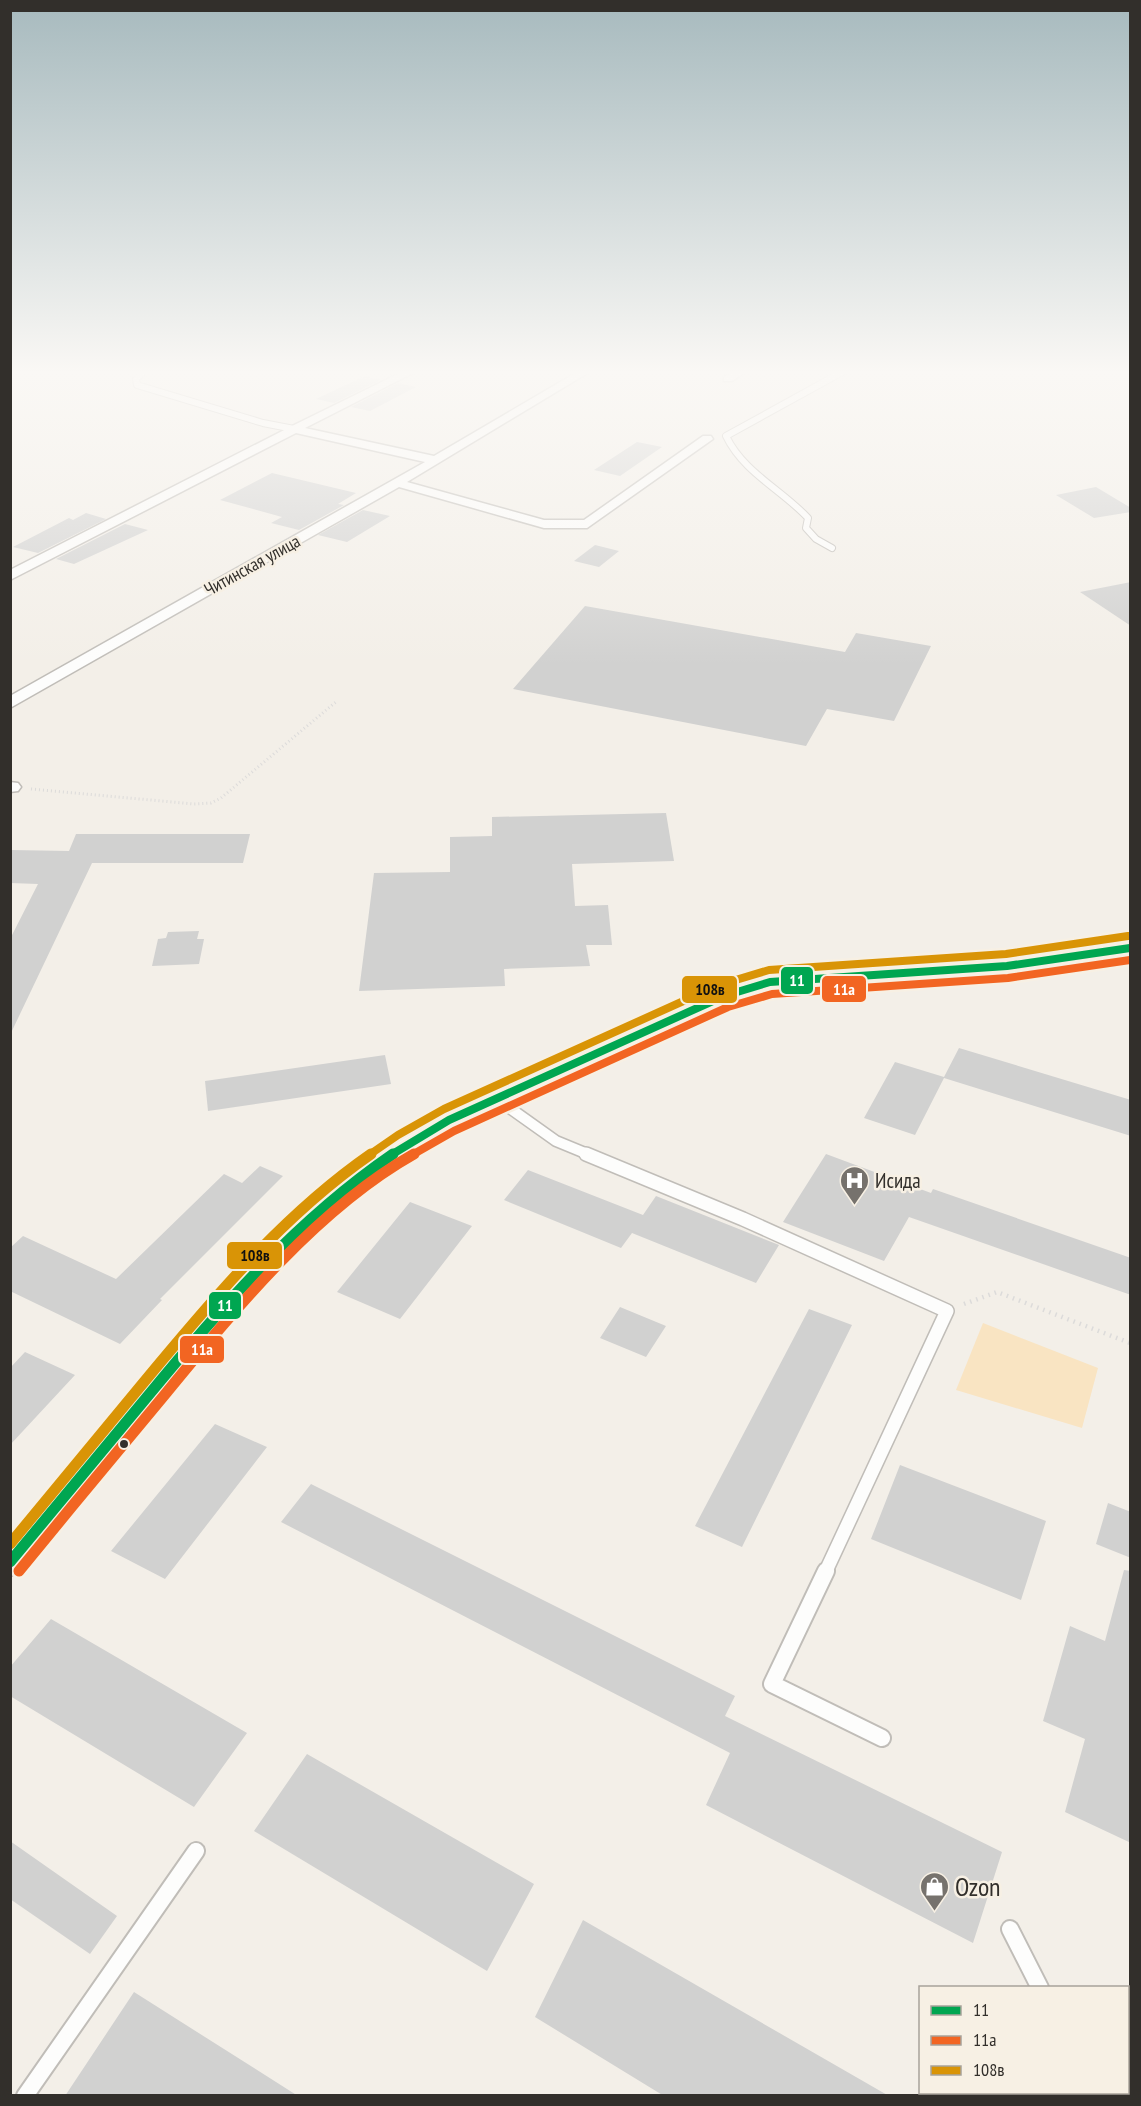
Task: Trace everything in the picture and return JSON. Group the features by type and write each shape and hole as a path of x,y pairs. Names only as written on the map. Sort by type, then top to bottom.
{"street":[{"path":"10,576 216,469"},
{"name":"Читинская улица","path":"10,703 419,469"},
{"path":"397,483 544,524 587,524 665,469"},
{"path":"10,1563 228,1299 296,1228 344,1188 409,1141 449,1120 724,996 770,982 1007,966 1131,948"}],"lane":[{"path":"750,469 798,505 808,518 806,528 816,539 832,548"},
{"path":"497,1099 556,1141 743,1219 947,1311 772,1684 882,1738"},
{"path":"25,2096 196,1851"},
{"path":"1010,1929 1039,1986"}],"path":[{"path":"11,787 194,804 211,803 221,798 337,701"},
{"path":"947,1311 997,1292 1131,1343"}],"shaded area":[{"path":"983,1323 1098,1368 1082,1428 956,1390"}],"building":[{"path":"595,469 630,469 620,476"},
{"path":"272,473 356,493 338,504 344,505 299,530 271,523 282,517 220,500"},
{"path":"1096,487 1131,508 1131,512 1094,518 1056,495"},
{"path":"363,510 390,516 347,542 318,535"},
{"path":"86,513 106,519 38,553 13,547 69,518 73,520"},
{"path":"125,524 148,530 74,564 56,559"},
{"path":"595,545 619,551 599,567 574,561"},
{"path":"1131,582 1131,626 1080,592"},
{"path":"585,606 845,652 856,633 931,646 894,721 827,709 806,746 513,689"},
{"path":"666,813 674,861 572,864 575,906 608,905 612,945 586,945 590,966 504,969 505,986 359,991 374,873 450,872 450,837 492,836 492,817"},
{"path":"76,834 250,834 243,863 92,863 10,1035 10,939 38,884 10,883 10,850 69,851"},
{"path":"199,931 197,939 204,939 199,964 152,966 158,939 166,938 168,932"},
{"path":"959,1048 1131,1100 1131,1136 944,1078 915,1135 864,1118 895,1062 944,1077"},
{"path":"385,1055 391,1084 208,1111 205,1081"},
{"path":"826,1154 931,1193 933,1189 1131,1258 1131,1295 909,1217 884,1261 783,1222"},
{"path":"260,1166 283,1176 160,1299 162,1300 120,1344 10,1291 10,1248 23,1236 116,1279 224,1174 242,1183"},
{"path":"528,1170 643,1215 656,1196 779,1245 756,1283 632,1233 621,1248 504,1200"},
{"path":"410,1202 472,1226 400,1319 337,1292"},
{"path":"620,1307 666,1326 646,1357 600,1338"},
{"path":"809,1309 852,1325 742,1547 695,1526"},
{"path":"25,1352 75,1375 10,1445 10,1368"},
{"path":"215,1424 267,1447 165,1579 111,1551"},
{"path":"900,1465 1046,1521 1021,1600 871,1539"},
{"path":"311,1484 735,1696 725,1716 1002,1852 973,1943 706,1805 730,1753 281,1522"},
{"path":"1108,1503 1131,1512 1131,1558 1096,1544"},
{"path":"1124,1570 1131,1571 1131,1843 1065,1812 1085,1739 1043,1721 1070,1626 1105,1641"},
{"path":"51,1619 247,1733 194,1807 10,1696 10,1667"},
{"path":"307,1754 534,1884 487,1971 254,1831"},
{"path":"10,1841 117,1916 90,1954 10,1899"},
{"path":"583,1920 889,2096 664,2096 535,2017"},
{"path":"134,1992 298,2096 65,2096"}],"transit line":[{"name":"108в","path":"10,1544 176,1343 243,1267 315,1197 355,1165 398,1135 444,1109 719,985 769,970 1006,954 1128,936"},
{"name":"11","path":"10,1562 185,1351 252,1275 323,1206 362,1175 404,1146 449,1120 724,996 770,982 1007,966 1130,948"},
{"name":"11а","path":"19,1571 194,1359 260,1283 331,1215 369,1184 410,1156 454,1131 728,1007 772,994 1008,978 1130,960"}],"place":[{"name":"Исида","path":"854,1206"},
{"name":"Ozon","path":"934,1912"}]}
